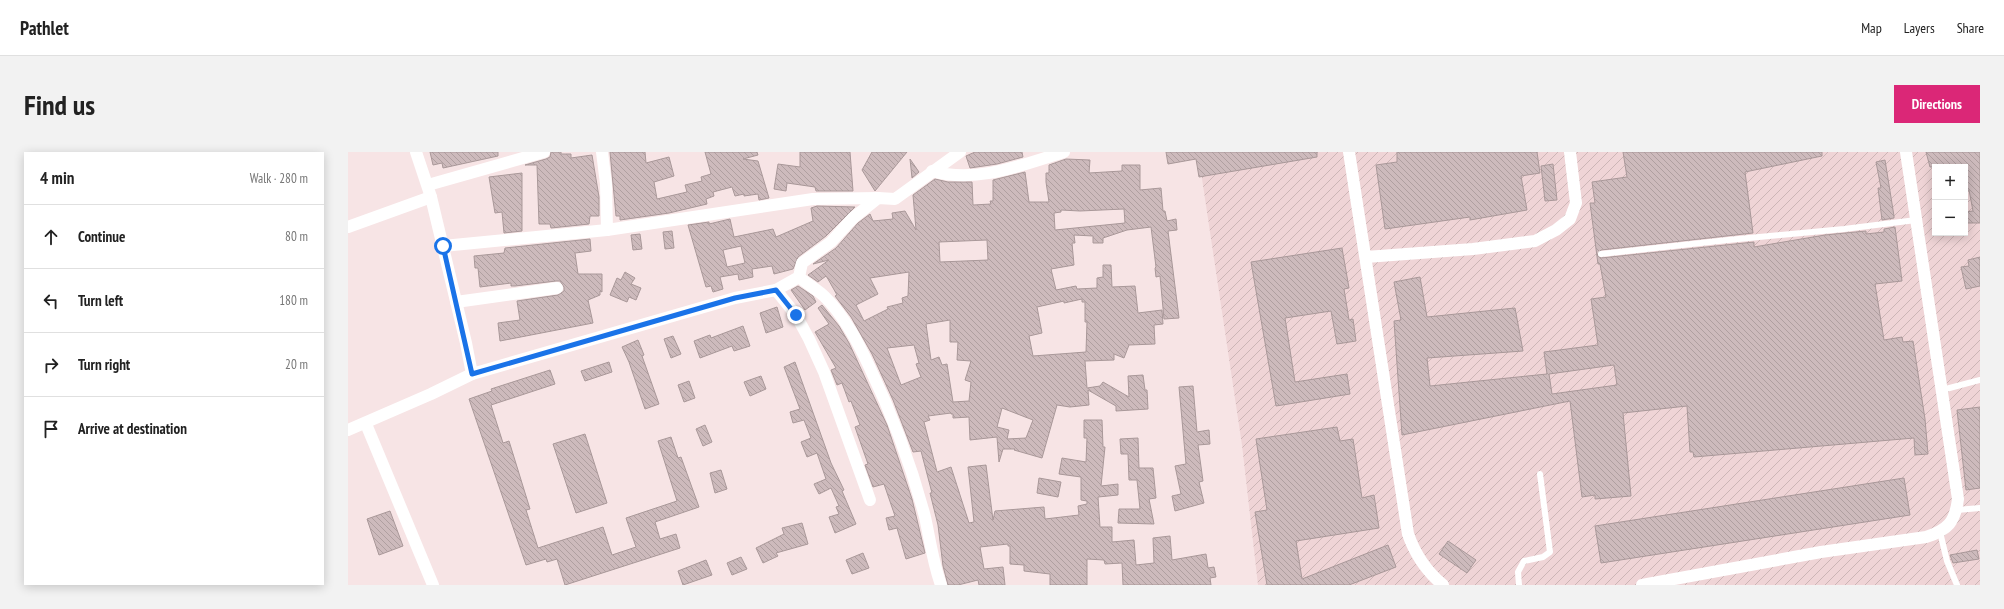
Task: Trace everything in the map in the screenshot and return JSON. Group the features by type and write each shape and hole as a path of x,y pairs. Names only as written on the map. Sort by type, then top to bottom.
{"street":[{"path":"416,152 429,191 443,246 472,374"},
{"path":"348,227 429,191 544,152"},
{"path":"602,152 606,184 607,230"},
{"path":"443,246 607,230 813,199 894,199 960,152"},
{"path":"932,171 947,175 985,173 1018,168 1064,152"},
{"path":"1349,152 1408,534 1413,548 1422,564 1434,578 1443,585"},
{"path":"1366,257 1473,249 1535,241 1549,234 1570,219 1576,203 1570,152"},
{"path":"1642,585 1821,552 1926,537 1940,532 1951,523 1957,510 1958,499 1906,152"},
{"path":"348,430 366,424 472,374 735,298 776,290 799,277 802,263 831,242 853,218 878,198"},
{"path":"799,277 825,297 844,321 859,345 880,388 896,424 914,478 925,519 935,570 941,585"},
{"path":"456,302 557,288"},
{"path":"776,290 796,315 824,372 870,500"},
{"path":"366,424 433,585"}],"lane":[{"path":"1601,254 1728,240 1844,230 1916,220"},
{"path":"1942,390 1980,380"},
{"path":"1519,585 1518,572 1524,561 1542,557 1550,552 1540,474"},
{"path":"1957,510 1980,508"},
{"path":"1940,532 1947,561 1957,585"}],"shaded area":[{"path":"1198,152 1980,152 1980,585 1258,585 1242,445"}],"building":[{"path":"430,152 498,152 498,156 443,168 442,163 433,165"},
{"path":"551,152 571,154 571,158 592,155 599,197 599,216 590,216 589,224 551,228 550,224 539,224 537,165 525,165 550,157"},
{"path":"610,152 645,152 646,163 669,157 674,176 654,182 657,199 687,192 685,185 702,181 701,177 711,174 705,152 757,152 758,155 743,159 758,161 769,198 759,200 758,194 744,196 744,194 735,196 732,187 713,192 714,196 706,199 707,204 669,213 620,220 620,216 616,216"},
{"path":"800,152 850,152 853,191 816,191 815,187 787,183 786,191 774,189 778,164 800,167"},
{"path":"872,152 907,152 875,191 862,170"},
{"path":"975,152 1022,152 1023,157 997,164 970,168 966,156"},
{"path":"1166,152 1317,152 1317,157 1199,177 1196,159 1168,164"},
{"path":"1397,152 1537,152 1540,173 1521,176 1527,210 1470,220 1470,217 1385,229 1376,165 1397,162"},
{"path":"1623,152 1822,152 1822,156 1745,172 1753,233 1601,250 1597,255 1601,258 1754,242 1754,247 1825,235 1866,231 1866,234 1884,232 1884,229 1895,227 1902,281 1875,284 1884,340 1902,337 1903,342 1913,341 1925,419 1928,454 1915,455 1914,438 1694,457 1693,452 1690,452 1687,406 1623,413 1631,496 1595,499 1595,495 1582,497 1570,401 1402,435 1394,321 1401,320 1394,282 1420,277 1427,317 1515,308 1523,351 1427,358 1430,386 1547,374 1544,352 1598,345 1591,299 1606,297 1600,264 1598,264 1590,203 1595,203 1592,182 1627,177","holes":["1614,365 1617,385 1552,394 1549,374"]},
{"path":"1926,152 1980,152 1980,223 1968,223 1968,212 1973,211 1968,190 1968,164 1932,164 1932,167 1930,167"},
{"path":"910,159 919,172 912,178"},
{"path":"1066,159 1090,160 1089,173 1122,171 1122,165 1140,165 1140,190 1161,188 1163,211 1165,211 1167,221 1176,219 1177,230 1168,231 1179,318 1164,319 1160,276 1156,277 1151,227 1127,230 1103,238 1103,243 1093,243 1093,236 1074,235 1075,243 1072,243 1074,265 1051,269 1056,290 1076,286 1077,289 1097,288 1097,278 1103,277 1103,265 1111,265 1112,287 1135,286 1138,313 1162,310 1163,324 1154,325 1155,344 1129,345 1124,358 1114,354 1114,360 1085,361 1087,388 1100,386 1103,382 1129,397 1128,376 1143,375 1145,390 1147,390 1148,409 1116,411 1116,406 1088,390 1089,405 1070,407 1057,405 1042,458 1014,450 1015,449 1003,449 999,462 997,437 970,440 969,417 953,418 953,414 951,413 928,416 930,420 924,422 937,472 951,467 969,523 974,522 968,467 986,465 993,520 995,511 1044,507 1045,519 1079,515 1078,506 1087,504 1087,501 1081,500 1081,477 1059,474 1062,458 1086,462 1087,438 1084,438 1084,420 1102,420 1103,447 1105,447 1101,486 1118,484 1118,495 1098,497 1100,527 1112,527 1112,542 1134,540 1136,565 1154,563 1153,538 1170,536 1172,560 1206,554 1208,568 1214,567 1216,577 1210,578 1211,585 1123,585 1122,563 1105,564 1104,560 1087,559 1087,585 1050,585 1050,574 1024,571 1024,565 1010,564 1010,546 1008,546 1008,544 980,547 984,569 1003,567 1005,585 979,585 978,580 958,585 948,585 943,566 938,525 930,493 932,493 921,451 913,452 893,400 872,354 851,317 835,296 837,295 828,279 826,276 818,282 808,275 829,260 813,264 836,248 858,223 870,214 873,221 893,219 892,213 905,211 916,230 913,195 935,179 948,182 972,182 973,205 991,204 990,201 993,201 993,180 1025,172 1029,202 1049,202 1046,173 1049,173 1049,165","holes":["1124,209 1125,223 1055,230 1054,213 1061,212 1061,210 1080,211","987,240 988,260 940,262 939,242","909,272 908,296 902,298 903,303 887,307 888,309 864,321 856,305 878,294 870,278","1082,299 1082,302 1085,302 1085,322 1087,322 1086,352 1033,356 1029,336 1042,333 1037,307 1064,301 1064,303","950,320 950,342 958,342 957,360 971,361 965,380 971,382 969,401 953,402 947,364 942,365 939,357 931,360 926,324","914,345 919,363 916,364 921,377 901,385 887,348","1002,408 1033,420 1026,438 1007,439 1009,430 997,427"]},
{"path":"1885,160 1894,218 1882,220 1878,188 1881,188 1876,162"},
{"path":"1553,164 1557,200 1545,201 1541,166"},
{"path":"522,173 522,231 504,233 502,212 495,213 489,177"},
{"path":"817,206 855,207 826,236 798,257 793,269 774,274 772,266 752,269 753,277 739,280 738,274 720,277 723,289 713,292 711,286 706,287 688,225 709,222 709,224 730,219 734,237 773,229 776,237 813,221 811,208","holes":["741,246 745,263 727,267 723,250"]},
{"path":"672,231 674,248 665,249 663,232"},
{"path":"640,234 642,249 633,250 631,235"},
{"path":"590,239 591,251 575,253 578,274 602,274 602,292 600,291 600,295 588,300 593,323 500,341 498,323 520,320 517,301 558,295 564,291 564,287 560,281 556,281 515,286 511,286 511,283 480,287 478,268 475,268 474,256 504,253 505,248"},
{"path":"1342,248 1349,288 1344,289 1349,320 1353,319 1356,341 1337,344 1331,311 1285,318 1295,382 1347,374 1350,394 1276,406 1251,262"},
{"path":"1980,257 1980,286 1966,289 1961,267 1969,266 1968,260"},
{"path":"625,272 635,278 631,284 641,288 636,300 629,297 627,302 610,295 617,278 621,280"},
{"path":"798,286 813,296 816,302 805,310 791,290"},
{"path":"822,305 839,326 849,343 887,425 912,499 925,553 906,559 897,528 889,530 886,518 895,516 884,484 873,487 865,465 868,464 855,427 860,425 842,383 837,385 831,370 836,368 815,332 829,324 818,308"},
{"path":"777,307 783,327 766,333 760,313"},
{"path":"743,326 750,346 734,351 732,346 700,358 694,341 710,335 711,338"},
{"path":"673,336 681,354 671,358 664,339"},
{"path":"638,340 659,404 645,409 629,362 622,347"},
{"path":"609,362 612,372 585,381 581,371"},
{"path":"795,362 831,463 844,490 842,491 856,524 835,533 829,517 839,514 836,507 839,506 831,488 819,494 814,484 826,479 817,453 807,457 801,442 811,438 804,420 793,423 790,412 800,409 784,367"},
{"path":"550,370 555,384 491,405 503,443 509,441 530,509 526,510 538,548 603,527 612,555 636,547 626,518 677,501 658,441 671,437 678,458 681,457 699,507 655,522 660,539 676,534 680,548 565,585 557,559 547,562 546,559 526,565 469,399 492,391 491,389"},
{"path":"761,376 766,389 750,396 744,382"},
{"path":"689,381 695,398 684,402 678,385"},
{"path":"1193,386 1197,432 1209,430 1210,444 1198,445 1203,481 1199,482 1204,503 1175,511 1172,496 1181,494 1175,466 1186,464 1179,387"},
{"path":"1980,407 1980,488 1966,490 1957,410"},
{"path":"705,425 712,442 703,446 696,429"},
{"path":"1337,427 1340,441 1353,439 1362,498 1374,495 1379,528 1296,541 1302,579 1388,545 1396,567 1349,585 1267,585 1255,512 1267,510 1256,439"},
{"path":"585,434 607,503 576,513 553,444"},
{"path":"1138,438 1139,468 1153,468 1156,498 1149,499 1154,524 1118,523 1119,509 1140,509 1137,480 1129,480 1128,454 1121,454 1120,439"},
{"path":"721,470 727,489 715,493 710,473"},
{"path":"1039,478 1061,482 1058,497 1037,493"},
{"path":"1904,478 1910,515 1601,563 1595,526"},
{"path":"390,511 403,546 379,555 367,519"},
{"path":"802,523 808,544 776,553 778,556 763,563 756,548 784,534 782,528"},
{"path":"1448,541 1476,560 1467,573 1439,554"},
{"path":"1977,550 1979,559 1953,563 1950,555"},
{"path":"863,553 869,568 852,574 846,560"},
{"path":"741,557 747,569 732,575 727,563"},
{"path":"706,560 712,575 683,585 678,571"}],"route":[{"path":"443,246 472,374 735,298 776,290 796,315"}]}
